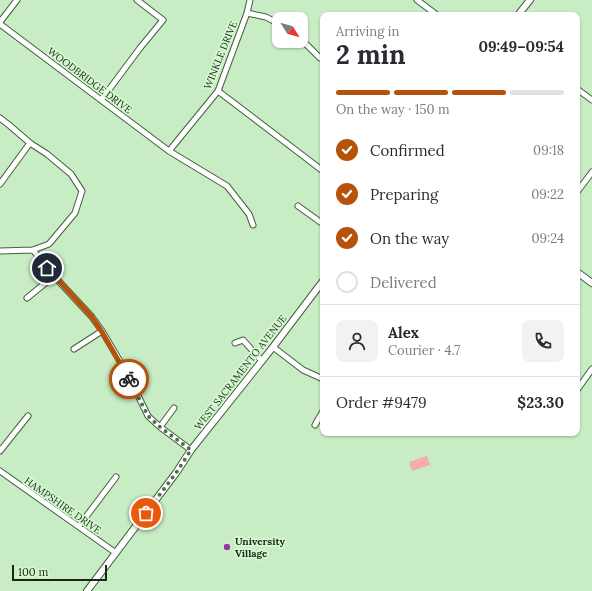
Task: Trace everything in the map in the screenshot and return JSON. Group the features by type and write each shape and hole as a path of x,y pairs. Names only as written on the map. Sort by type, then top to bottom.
{"street":[{"path":"0,23 17,0"},
{"path":"102,99 163,20 137,0"},
{"name":"WINKLE DRIVE","path":"169,151 218,91 247,13 250,0"},
{"path":"417,0 433,12"},
{"path":"520,12 530,0"},
{"path":"247,13 266,17 272,20"},
{"name":"WOODBRIDGE DRIVE","path":"0,23 169,151 228,186 249,214 253,225"},
{"path":"308,46 320,58"},
{"path":"218,91 320,169"},
{"path":"580,91 592,100"},
{"path":"0,118 71,174 82,191 75,213 49,244 33,250 0,251"},
{"path":"0,184 30,143"},
{"path":"580,187 592,172"},
{"path":"298,206 320,222"},
{"path":"33,250 54,276 92,317 127,373 148,416 191,450"},
{"path":"580,274 592,283"},
{"path":"27,298 54,276"},
{"name":"WEST SACRAMENTO AVENUE","path":"87,591 176,473 191,450 273,348 320,285"},
{"path":"74,349 102,332"},
{"path":"235,343 243,340 262,361"},
{"path":"273,348 303,370 320,378"},
{"path":"580,386 592,369"},
{"path":"160,427 174,408"},
{"path":"0,451 28,416"},
{"path":"315,425 320,416"},
{"name":"HAMPSHIRE DRIVE","path":"0,472 116,553"},
{"path":"79,526 116,476"}],"shaded area":[{"path":"427,456 430,465 412,471 409,462"}],"way so far":[{"path":"129,379 148,416 191,450 146,513"}],"place":[{"name":"University Village","path":"227,547"}],"route":[{"path":"47,268 92,317 127,373 129,379"}]}
